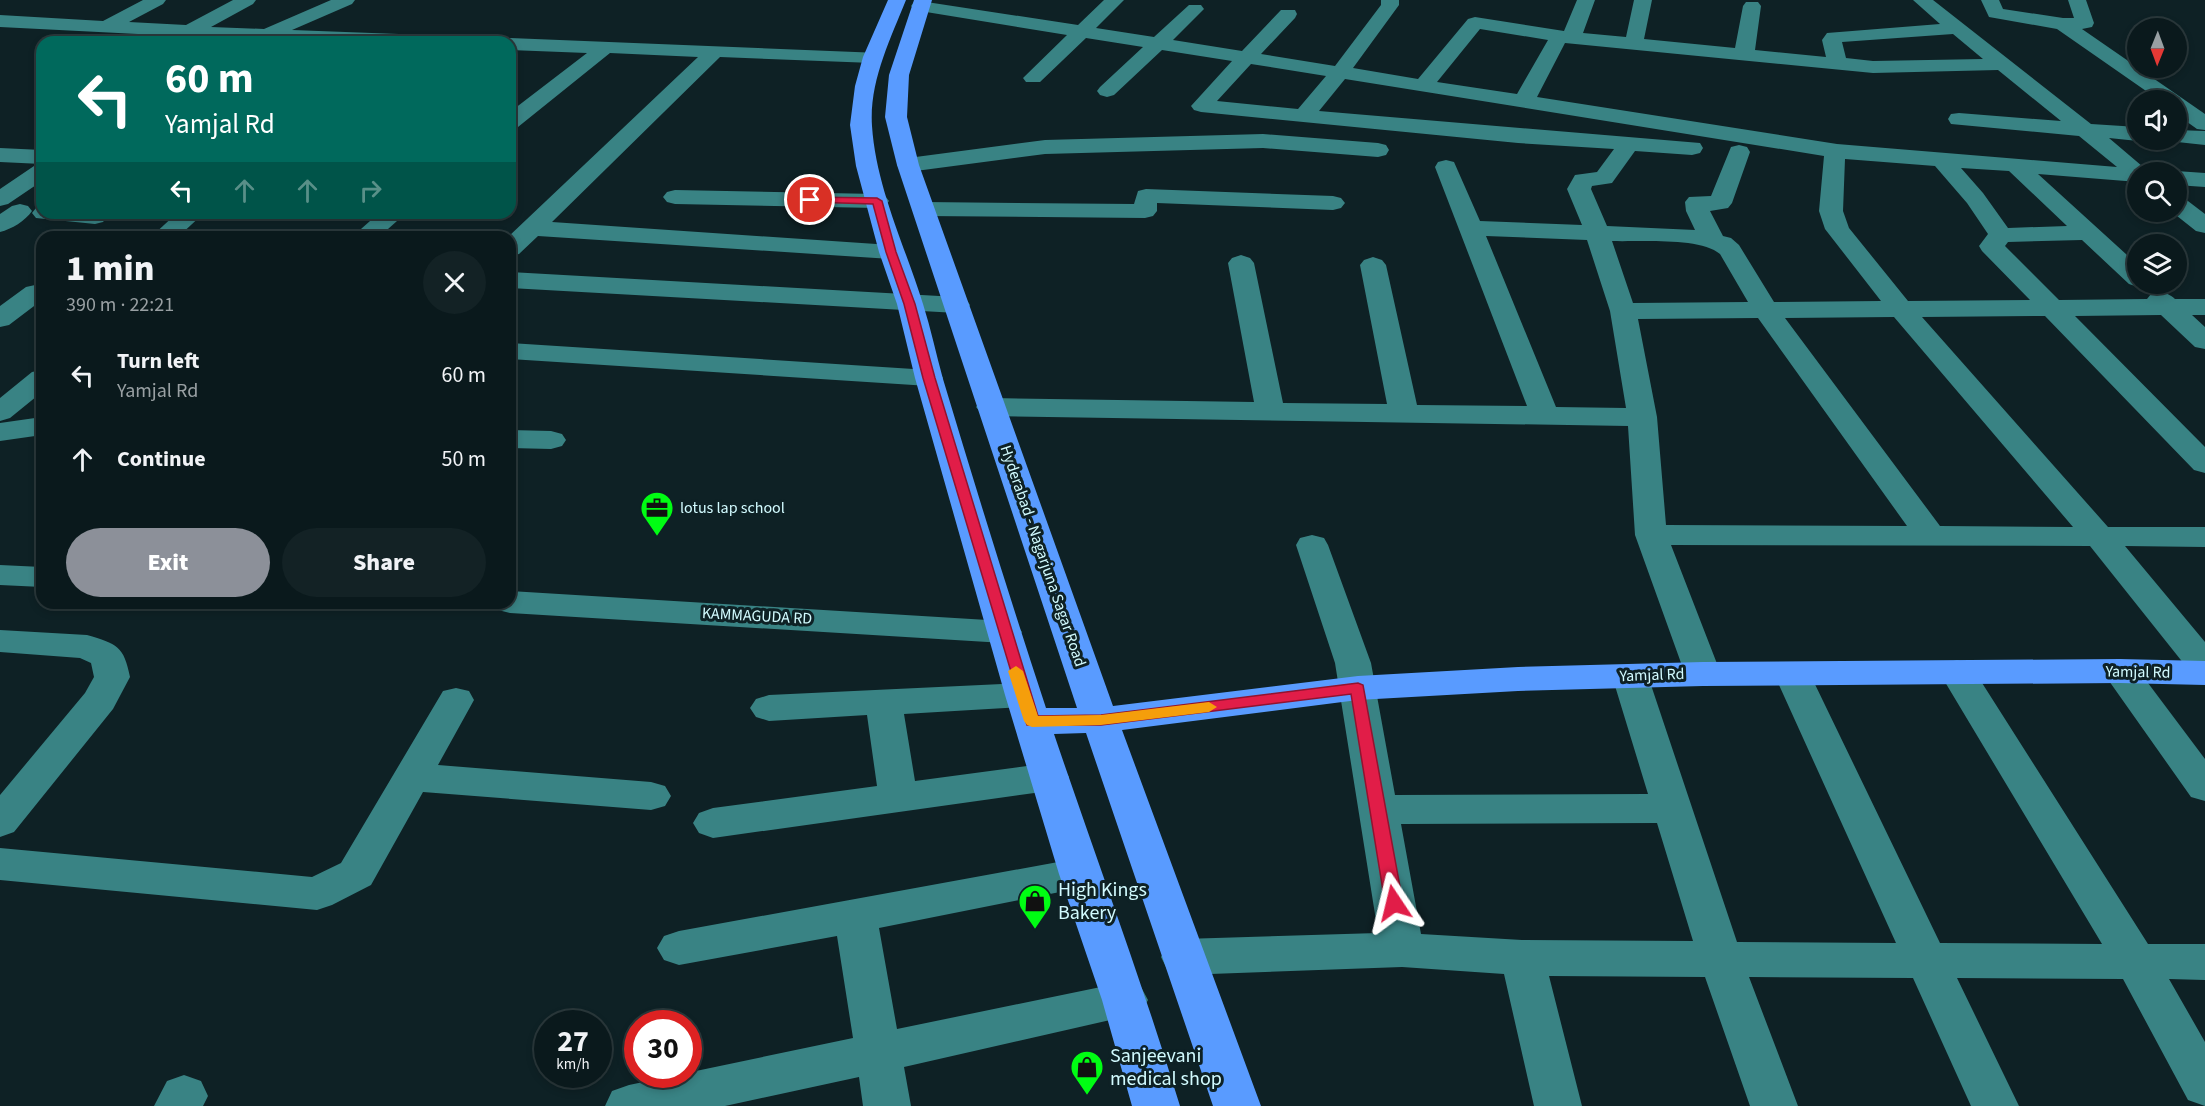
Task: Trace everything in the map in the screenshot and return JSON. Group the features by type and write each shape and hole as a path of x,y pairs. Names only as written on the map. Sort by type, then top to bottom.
{"main road":[{"path":"913,2 873,57 865,86 861,125 867,166 891,252 910,304 929,378 1027,708 1080,874 1125,1000 1156,1106"},
{"name":"Hyderabad - Nagarjuna Sagar Road","path":"913,2 899,75 896,117 908,165 1237,1106"},
{"name":"Yamjal Rd","path":"1027,708 1101,720 1358,688 1518,679 1703,674 2120,671 2205,673"}],"street":[{"path":"106,27 157,0"},
{"path":"189,31 247,0"},
{"path":"274,36 346,0"},
{"path":"1033,78 1115,0"},
{"path":"1303,116 1340,72 1390,5 1390,0"},
{"path":"1567,37 1586,0"},
{"path":"1634,43 1643,0"},
{"path":"1924,0 1948,2"},
{"path":"1924,0 2127,165"},
{"path":"1970,3 1991,2 1994,11 2003,15 2063,24 2085,23 2077,0"},
{"path":"913,2 1082,32 1340,72 1835,155"},
{"path":"9,22 54,4"},
{"path":"1279,6 1246,57 1201,106 1303,116 1410,132 1518,136 1739,152 1942,160 2127,173"},
{"path":"1744,55 1752,6"},
{"path":"1107,91 1195,9"},
{"path":"9,22 247,36"},
{"path":"1410,132 1431,87 1475,24 1567,37 1838,64 1888,67 2003,64"},
{"path":"2063,24 2158,90"},
{"path":"1838,64 1832,40 1834,37 1959,28"},
{"path":"1508,156 1558,39 1567,37"},
{"path":"516,44 873,57"},
{"path":"516,118 606,47"},
{"path":"516,243 715,51"},
{"path":"2187,112 2205,124"},
{"path":"1959,119 2127,133"},
{"path":"2187,137 2205,138"},
{"path":"908,165 1045,147 1263,141 1378,150"},
{"path":"1629,144 1604,178 1583,180 1579,189 1597,232 1623,311 1642,417 1651,535 1703,674"},
{"path":"1713,240 1698,211 1697,202 1720,203 1739,152"},
{"path":"0,155 36,157"},
{"path":"1835,155 1831,211 1834,223 1901,309 2101,539 2205,666"},
{"path":"1942,160 1975,198 2001,235"},
{"path":"2016,166 2127,269"},
{"path":"1446,167 1545,416"},
{"path":"2187,179 2205,180"},
{"path":"0,225 21,209 36,182"},
{"path":"675,196 877,201"},
{"path":"924,209 1145,211 1146,196 1333,203"},
{"path":"21,209 36,210"},
{"path":"2187,212 2205,226"},
{"path":"74,231 93,219"},
{"path":"170,231 185,219"},
{"path":"372,231 386,219"},
{"path":"532,228 891,252"},
{"path":"1470,228 1698,237 1722,243 1730,250 1766,310 1931,537"},
{"path":"2088,233 2001,235 1991,246 2205,464"},
{"path":"1241,263 1270,412"},
{"path":"1373,265 1404,414"},
{"path":"516,280 957,305"},
{"path":"0,319 35,293"},
{"path":"2153,294 2205,341"},
{"path":"1623,311 2205,307"},
{"path":"516,351 929,378"},
{"path":"0,412 36,383"},
{"path":"991,407 1642,417"},
{"path":"0,432 36,427"},
{"path":"516,439 551,440"},
{"path":"1651,535 2101,539 2205,537"},
{"path":"1312,545 1353,663 1402,950"},
{"path":"0,575 36,577"},
{"name":"KAMMAGUDA RD","path":"516,602 1004,632"},
{"path":"0,641 87,647 108,657 112,677 100,700 0,822"},
{"path":"2120,671 2205,786"},
{"path":"1957,672 2136,962 2205,1086"},
{"path":"1792,674 1995,1106"},
{"path":"1630,676 1721,960 1774,1106"},
{"path":"0,864 318,894 356,874 456,700"},
{"path":"769,708 884,702 1027,708"},
{"path":"884,702 898,798"},
{"path":"411,777 651,796"},
{"path":"713,823 1049,777"},
{"path":"1378,810 1673,808"},
{"path":"679,948 1080,874"},
{"path":"855,916 887,1106"},
{"path":"1183,957 1402,950 1522,958 2205,962"},
{"path":"1522,958 1558,1106"},
{"path":"629,1106 1125,1000"}],"slow traffic":[{"path":"1016,671 1032,721 1101,720 1209,707"}],"place":[{"name":"lotus lap school","path":"657,537"},
{"name":"High Kings Bakery","path":"1035,930"},
{"name":"Sanjeevani medical shop","path":"1087,1096"}],"route":[{"path":"810,200 877,201 891,252 910,304 929,378 1032,721 1101,720 1358,688 1394,903"}]}
